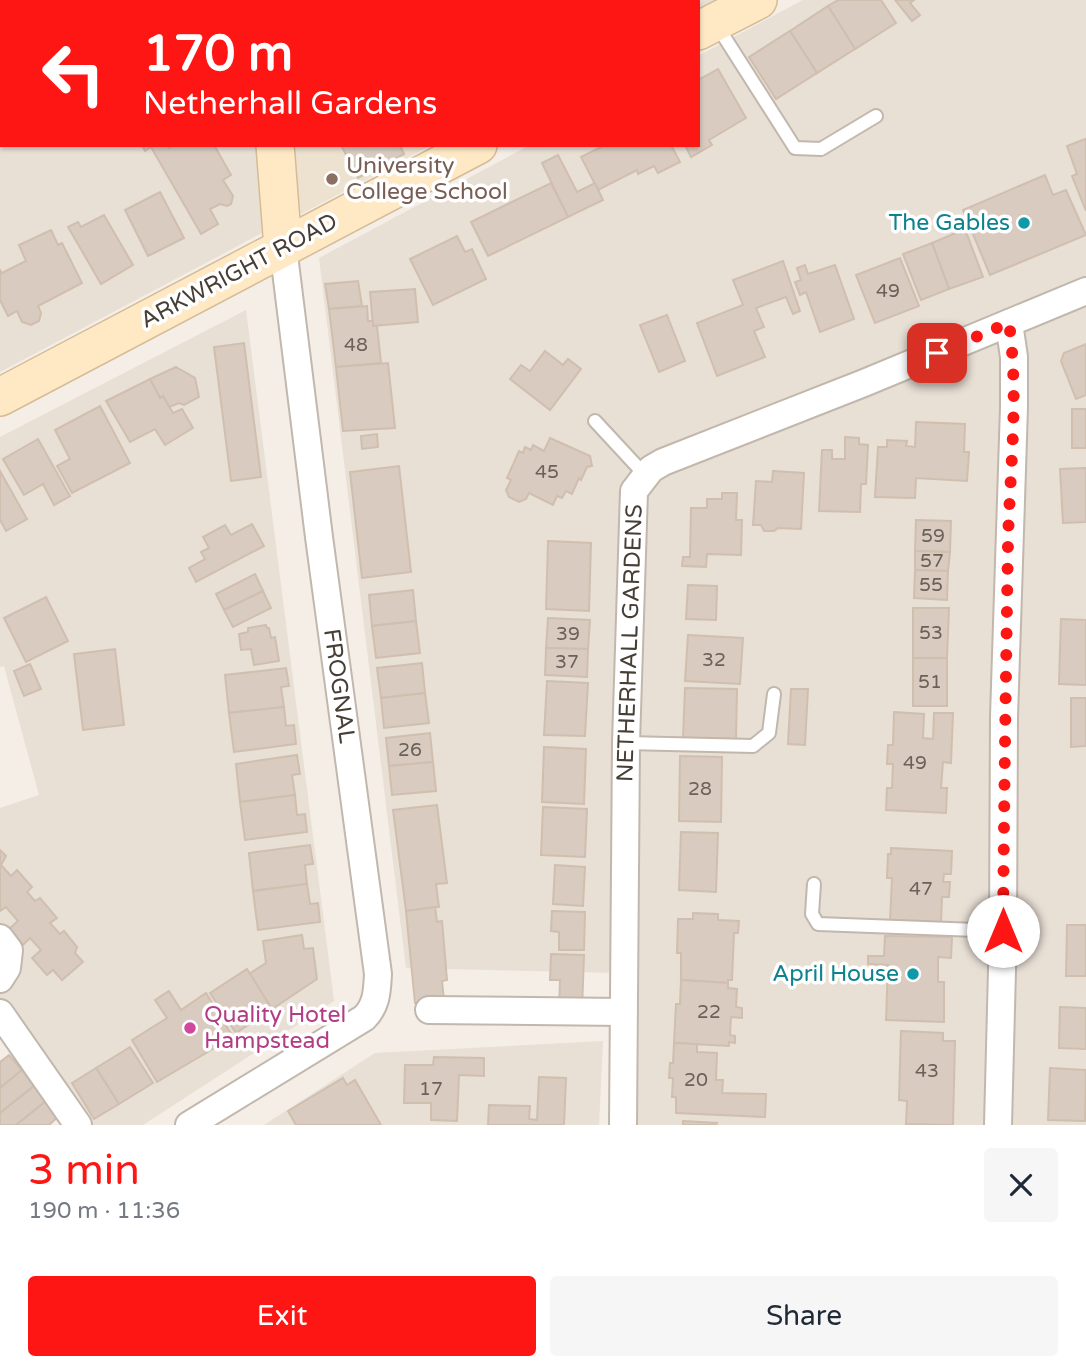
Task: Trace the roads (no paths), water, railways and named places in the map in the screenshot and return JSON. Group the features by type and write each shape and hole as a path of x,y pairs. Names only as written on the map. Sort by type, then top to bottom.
{"street":[{"path":"707,27 758,0"},
{"name":"FROGNAL","path":"189,1125 364,1018 372,1010 377,992 378,974 318,537 282,247 275,147"},
{"name":"ARKWRIGHT ROAD","path":"0,397 474,147"},
{"name":"NETHERHALL GARDENS","path":"623,1125 626,743 634,491 646,476 663,462 1086,291"},
{"path":"998,1125 1005,689 1014,407 1014,357 1009,323"},
{"path":"0,938 9,950 7,968 0,979"},
{"path":"429,1010 623,1012"},
{"path":"0,1013 78,1125"}],"lane":[{"path":"707,27 795,148 821,149 876,116"},
{"path":"595,421 646,476"},
{"path":"626,743 754,746 769,733 774,694"},
{"path":"814,884 812,914 818,924 1003,931"}],"place":[{"name":"University College School","path":"332,179"},
{"name":"The Gables","path":"1024,223"},
{"name":"April House","path":"913,974"},
{"name":"Quality Hotel Hampstead","path":"190,1028"}]}
